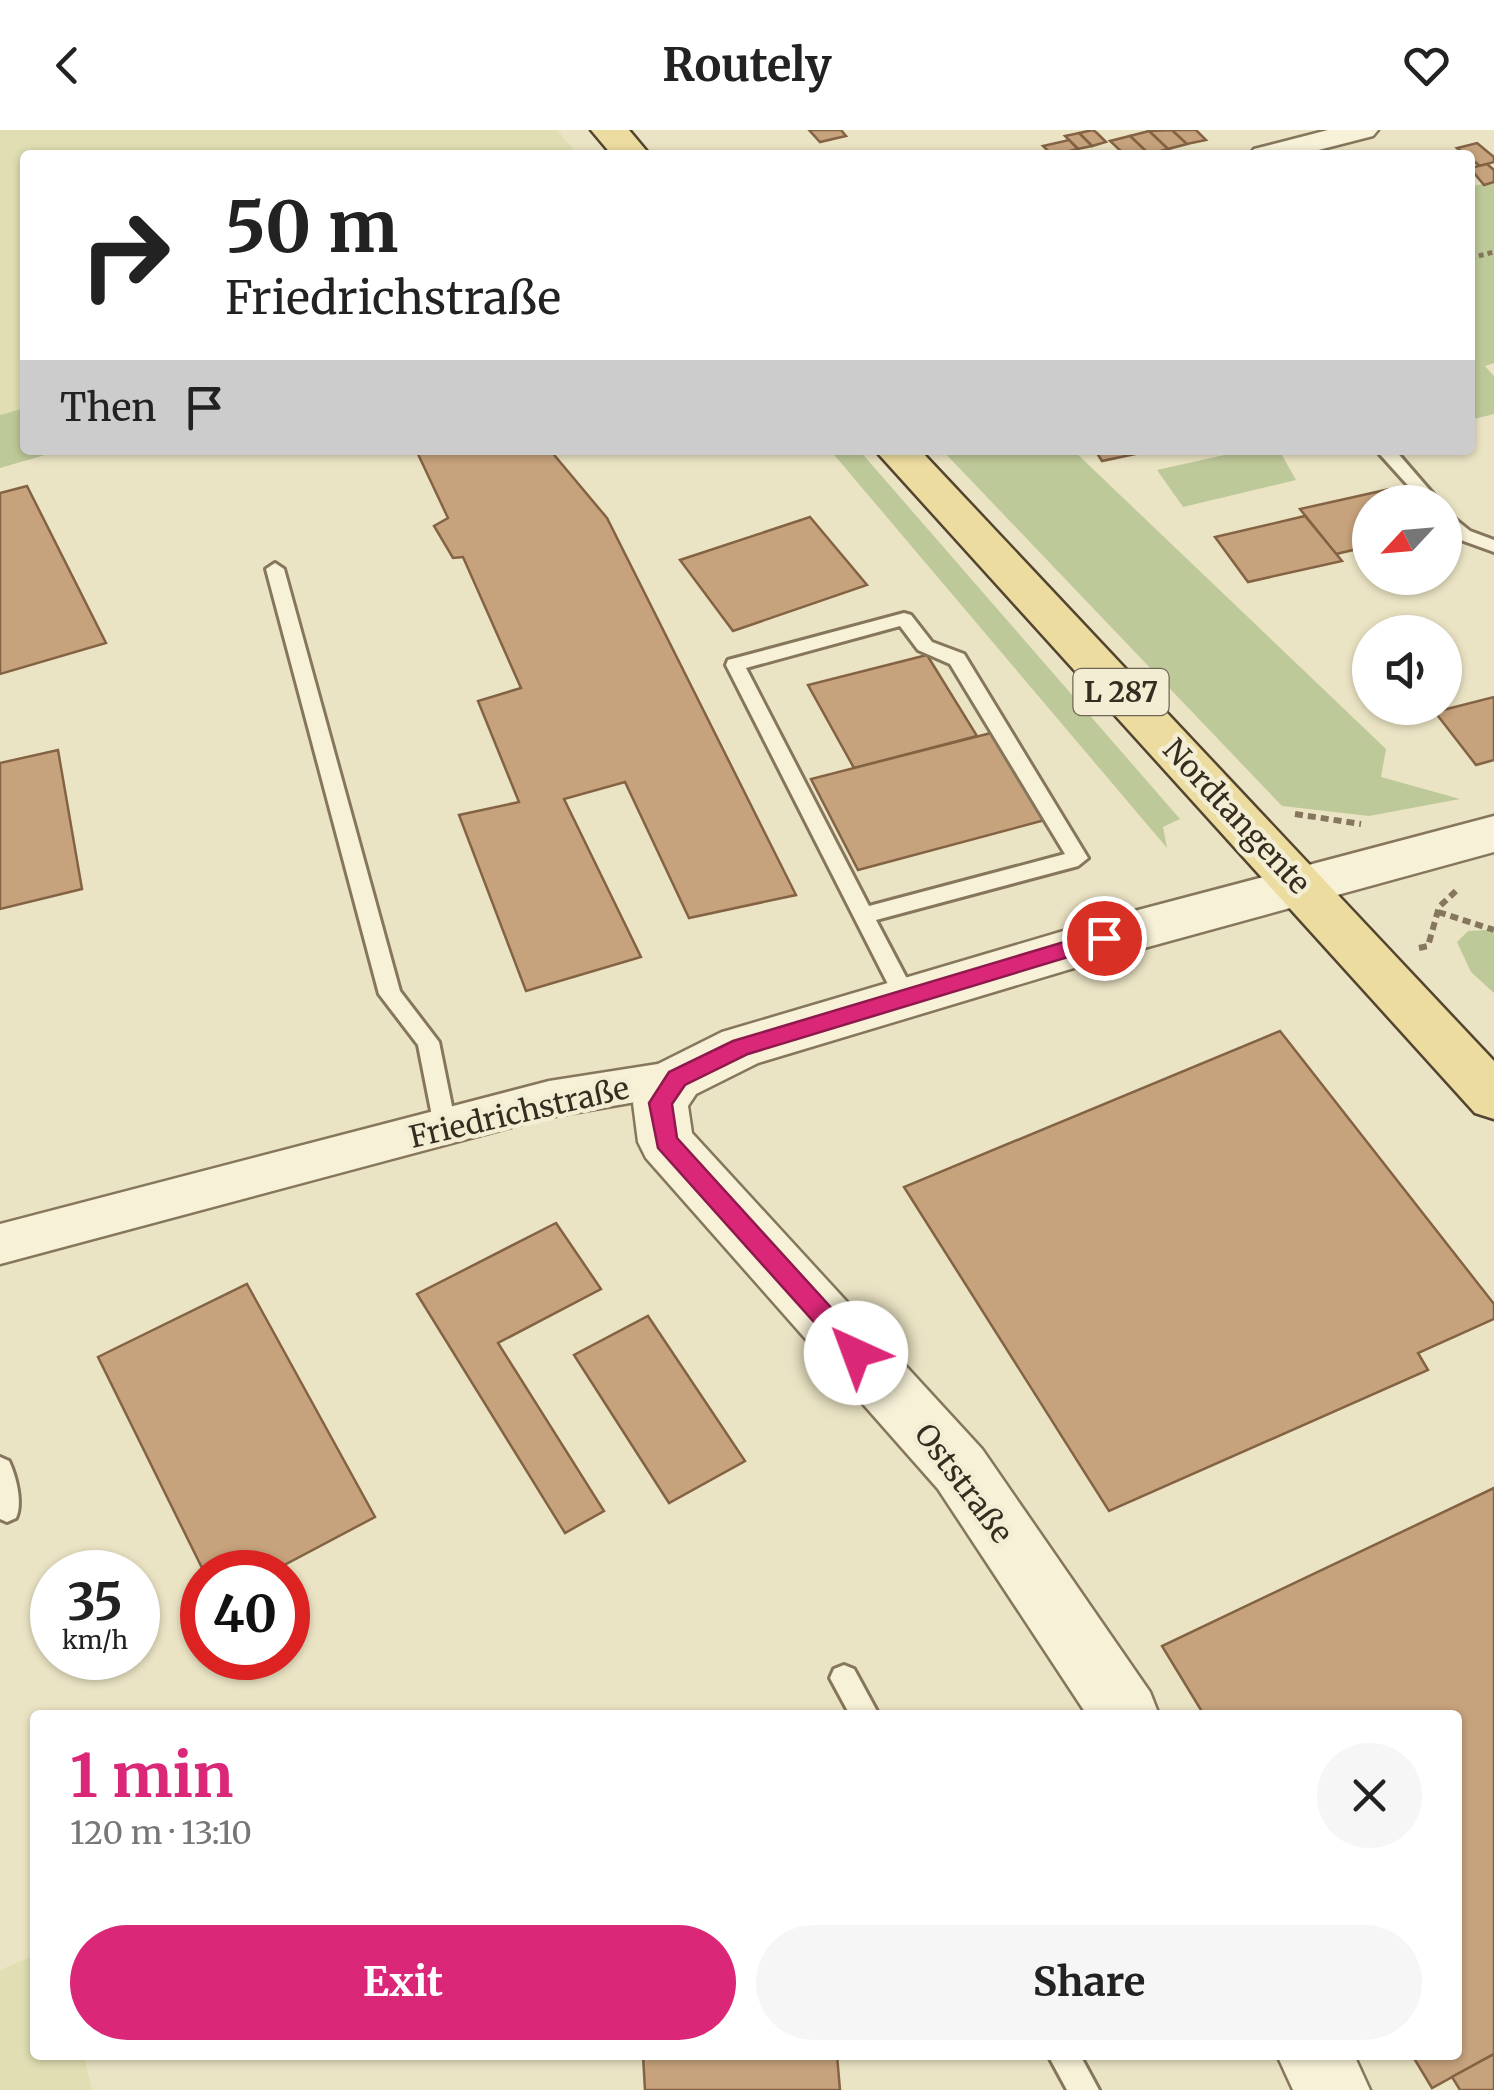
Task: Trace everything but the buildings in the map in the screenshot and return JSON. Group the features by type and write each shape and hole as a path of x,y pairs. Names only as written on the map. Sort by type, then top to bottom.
{"main road":[{"path":"610,130 628,150"},
{"name":"Nordtangente","path":"901,455 1305,888 1494,1097"}],"street":[{"path":"1284,150 1363,130"},
{"name":"Friedrichstraße","path":"0,1244 549,1099 677,1079 741,1047 905,996 1104,938 1305,888 1494,834"},
{"name":"Oststraße","path":"677,1079 660,1103 666,1142 960,1469 1123,1710"},
{"path":"1317,2060 1333,2090"}],"lane":[{"path":"1390,455 1417,485"},
{"path":"1462,533 1494,546"},
{"path":"276,569 390,994 428,1042 445,1126"},
{"path":"865,915 1078,858 957,659 925,646 904,619 735,664 905,996"},
{"path":"0,1469 7,1510"},
{"path":"844,1678 863,1710"},
{"path":"1066,2060 1084,2090"}],"path":[{"path":"1242,822 1306,812 1367,825"},
{"path":"1369,959 1428,946 1438,912 1460,887 1476,880"},
{"path":"1438,912 1494,930"}],"shaded area":[{"path":"0,130 557,130 574,150 20,150 20,409 0,415"},
{"path":"30,1957 30,2060 85,2060 92,2090 0,2090 0,1970"}],"green space":[{"path":"1494,181 1494,363 1485,366 1494,376 1494,414 1475,419 1475,186"},
{"path":"20,409 20,455 45,455 0,468 0,415"},
{"path":"834,455 863,455 1180,819 1163,827 1167,848"},
{"path":"947,455 1078,455 1352,717 1352,725 1361,725 1386,749 1381,777 1460,799 1369,816 1282,806"},
{"path":"1224,455 1282,455 1296,480 1183,507 1157,470"},
{"path":"1468,931 1494,933 1494,993 1471,972 1457,942"}],"route":[{"path":"856,1353 666,1142 660,1123 660,1103 677,1079 702,1063 741,1047 1104,938"}]}
